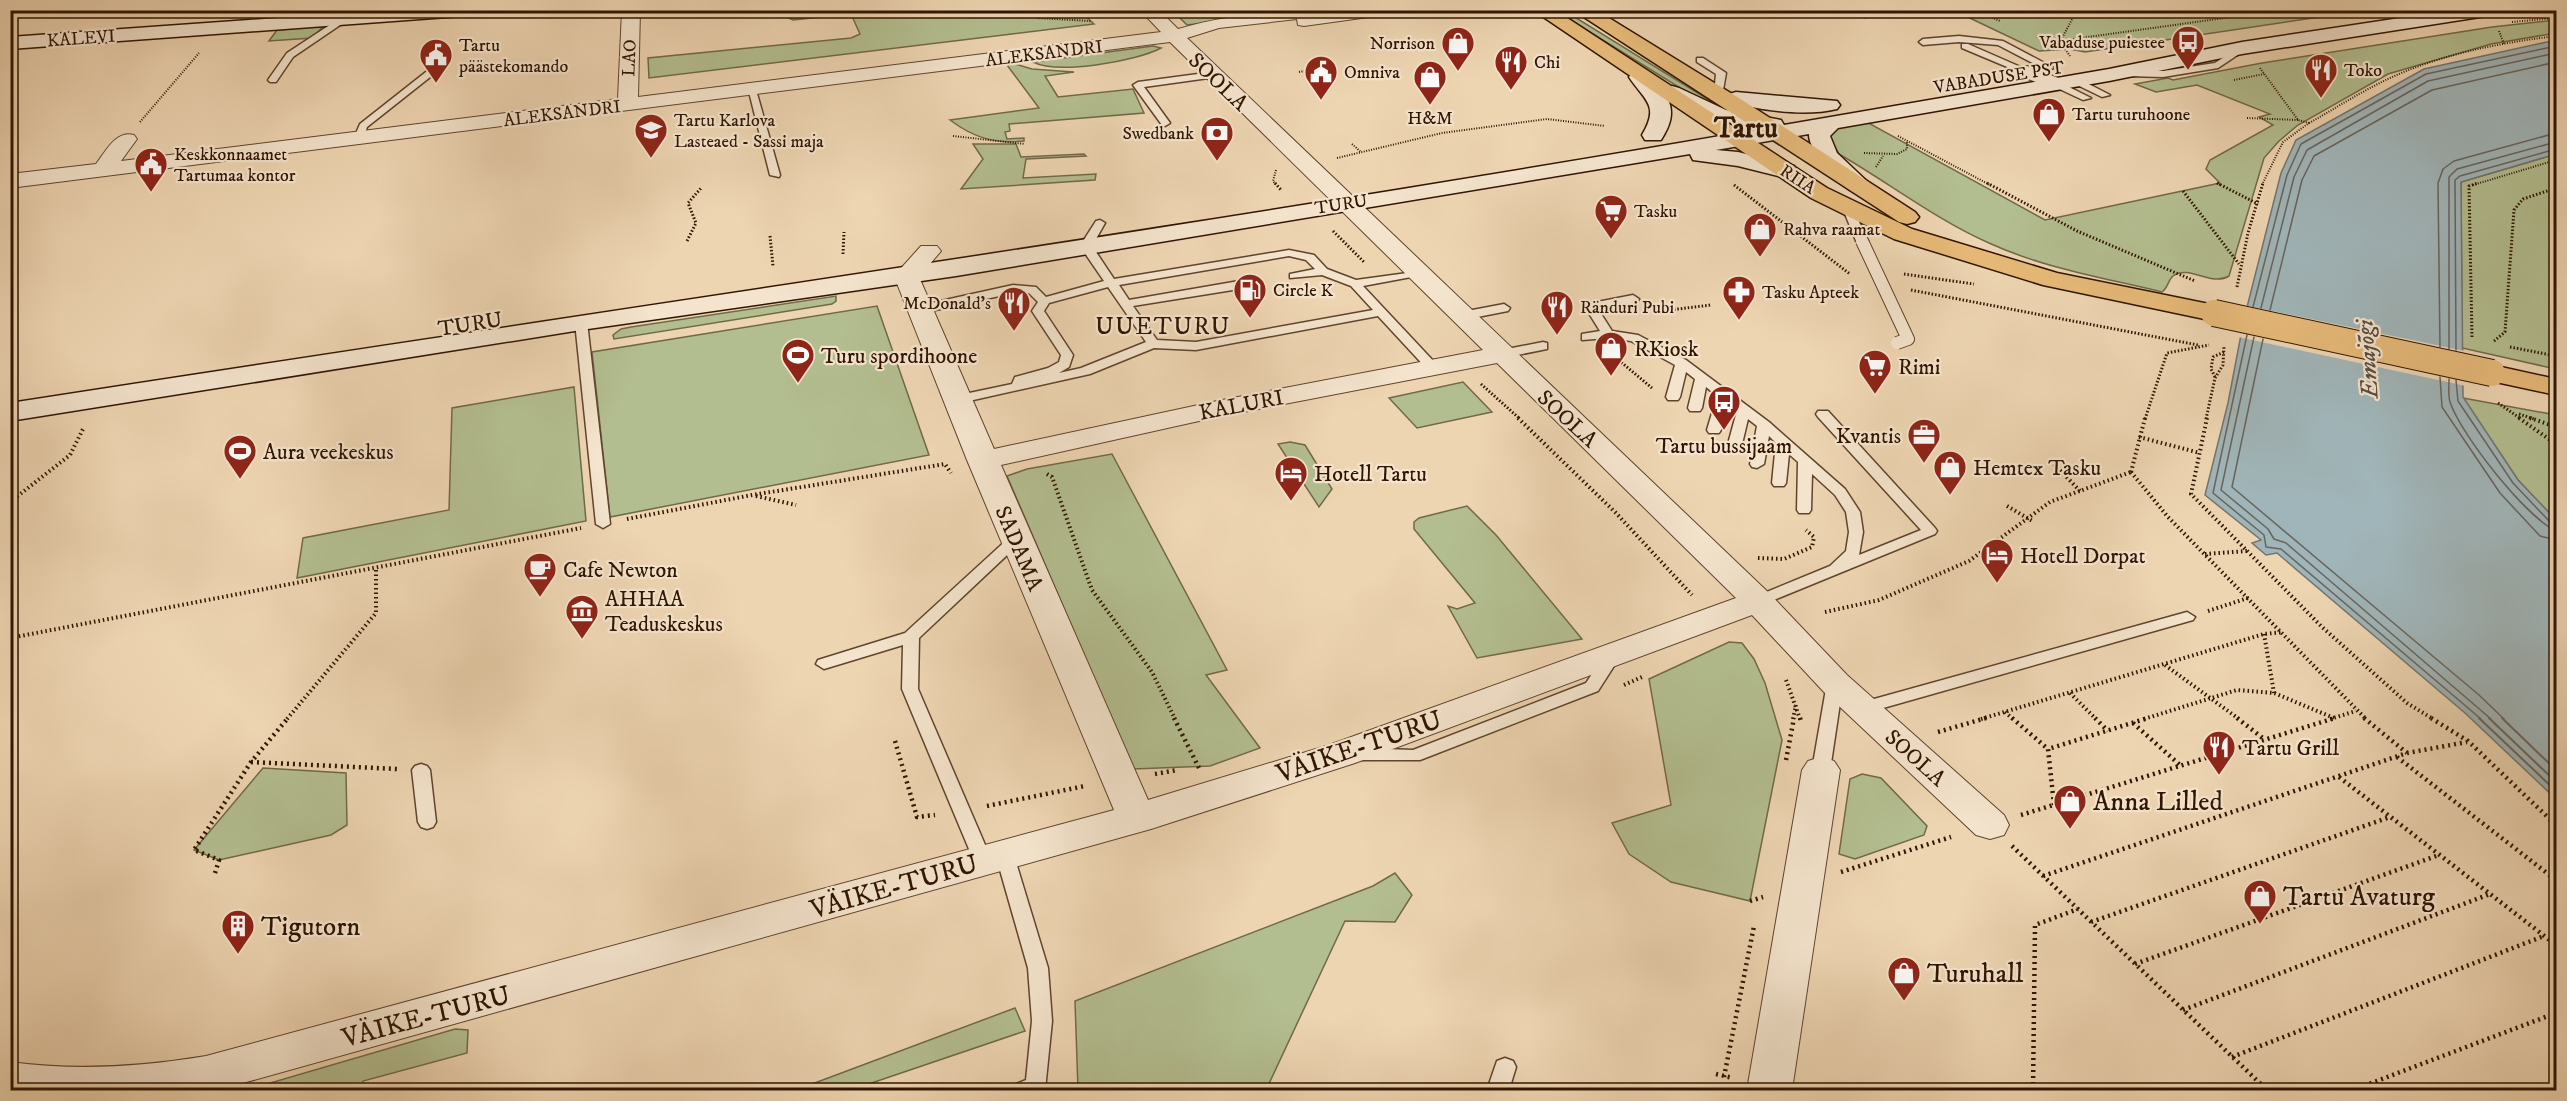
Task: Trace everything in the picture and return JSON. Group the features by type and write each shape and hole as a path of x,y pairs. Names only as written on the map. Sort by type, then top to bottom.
{"highway":[{"path":"1542,10 1631,69"},
{"path":"1582,10 1719,94"},
{"name":"RIIA","path":"1745,128 1786,171 1848,209 1903,234 1978,258 2052,280 2556,387"},
{"name":"RIIA","path":"1745,128 1862,188 1882,203 1978,258"}],"main road":[{"name":"KALEVI","path":"10,43 475,10"},
{"name":"VABADUSE PST","path":"1832,113 2027,72 2059,77 2119,73 2498,19"},
{"name":"VABADUSE PST","path":"1832,113 2059,77 2249,55"},
{"path":"1631,69 1701,108 1745,128"},
{"path":"1631,69 1661,105 1663,121 1654,144"},
{"path":"1719,94 1734,109 1745,128"},
{"path":"1719,94 1752,102 1832,113"},
{"path":"1654,144 1832,113"},
{"path":"1832,113 1822,130 1819,142 1862,188"},
{"path":"1654,144 1738,159 1786,171"},
{"name":"TURU","path":"10,412 581,322 906,276 1086,246 1338,195 1654,144"},
{"name":"TURU","path":"10,395 1100,223 1338,195"}],"street":[{"name":"LAO","path":"628,105 631,10"},
{"name":"SOOLA","path":"1148,10 1183,36 1213,75 1758,601 1835,683 1990,825"},
{"name":"ALEKSANDRI","path":"1183,36 1216,23 1326,10"},
{"name":"ALEKSANDRI","path":"10,181 1383,10"},
{"path":"102,170 127,139"},
{"path":"906,276 929,251"},
{"name":"SADAMA","path":"906,276 960,399 982,460 1016,540 1137,819"},
{"name":"KALURI","path":"982,460 1153,422 1502,354"},
{"name":"VÄIKE-TURU","path":"10,1081 114,1089 206,1075 1137,819 1342,754 1758,601"},
{"path":"1769,1090 1821,770"}],"lane":[{"path":"1865,14 1885,11"},
{"path":"273,80 290,55 345,19"},
{"path":"1945,40 1983,51 2027,72"},
{"path":"1923,42 1945,40 2000,43 2059,77 2086,98"},
{"path":"1700,60 1721,74 1719,94"},
{"path":"359,138 363,126 434,70"},
{"path":"1165,123 1138,85 1213,75"},
{"path":"2059,77 2105,95"},
{"path":"751,90 775,175"},
{"path":"1848,209 1908,339 1897,343"},
{"path":"1100,223 1086,246 1153,344"},
{"path":"1017,386 1020,380 1053,371 1065,364 1067,355 1038,311 1044,301 1111,283 1289,253 1310,257 1323,271 1355,284 1381,312 1446,364"},
{"path":"1294,276 1323,271"},
{"path":"1355,284 1418,273"},
{"path":"1125,304 1239,285"},
{"path":"922,309 1013,289 1032,290 1044,301"},
{"path":"1608,334 1591,307 1633,299"},
{"path":"1462,316 1504,308"},
{"path":"960,399 1085,371 1153,344 1196,346 1381,312"},
{"path":"581,322 603,524"},
{"path":"1586,337 1608,334 1634,338 1682,363 1764,425 1840,492 1853,512 1856,532 1853,552 1836,569"},
{"path":"1502,354 1543,346"},
{"path":"1673,397 1682,363"},
{"path":"1695,408 1702,377"},
{"path":"1714,430 1724,394"},
{"path":"1735,444 1744,410"},
{"path":"1758,601 1930,531 1822,414"},
{"path":"1758,464 1764,425"},
{"path":"1779,483 1784,443"},
{"path":"1804,510 1805,461"},
{"path":"824,664 911,637 1016,540"},
{"path":"1862,708 2044,655 2187,617"},
{"path":"911,637 910,689 961,810 994,858 1038,968 1042,1021 1036,1087 1024,1090"},
{"path":"2044,655 2058,667"},
{"path":"1821,770 1835,683"},
{"path":"421,770 427,822"},
{"path":"1498,1090 1505,1067"}],"path":[{"path":"1008,10 1037,18 1100,21"},
{"path":"2060,41 2077,10"},
{"path":"2052,42 2282,10"},
{"path":"2288,10 2300,15"},
{"path":"2504,44 2498,19 2556,18"},
{"path":"2035,36 2066,49 2070,56"},
{"path":"2236,293 2240,264 2267,174 2283,142 2309,123 2396,75 2419,66 2504,44 2556,36"},
{"path":"127,139 205,46"},
{"path":"2249,55 2298,120"},
{"path":"1299,72 1322,68"},
{"path":"1541,116 1547,119"},
{"path":"2247,118 2298,120 2309,123"},
{"path":"1334,159 1442,134 1547,119 1605,126"},
{"path":"1890,131 2077,231 2199,282"},
{"path":"953,136 1025,144"},
{"path":"1864,153 1883,156 1903,152 1907,148 1907,141"},
{"path":"1352,144 1361,153"},
{"path":"1876,166 1883,156"},
{"path":"2473,340 2469,186 2556,160"},
{"path":"1277,168 1273,182 1278,188"},
{"path":"1723,182 1734,185 1851,274"},
{"path":"2217,183 2258,204"},
{"path":"687,241 696,223 690,214 688,203 702,187"},
{"path":"2556,188 2523,199 2514,210 2505,332 2499,339 2489,343 2556,356"},
{"path":"2183,191 2240,264"},
{"path":"1326,224 1381,279"},
{"path":"843,254 844,232"},
{"path":"770,236 773,266"},
{"path":"1892,272 1985,286"},
{"path":"1906,289 2202,345 2213,345"},
{"path":"2224,344 2223,365 2215,378 2192,494 2322,627 2407,703 2468,741 2556,825"},
{"path":"2131,472 2139,437 2167,353 2202,345"},
{"path":"2215,378 2211,369 2213,357 2224,352"},
{"path":"1446,364 1533,431 1668,566 1698,602"},
{"path":"2515,413 2556,427"},
{"path":"10,502 70,455 83,429"},
{"path":"2139,437 2200,453"},
{"path":"10,638 752,495 945,464"},
{"path":"2054,464 2080,491"},
{"path":"1042,470 1052,477 1092,590 1152,672 1203,777"},
{"path":"1825,612 1879,600 1969,561 2050,502 2131,472"},
{"path":"2131,472 2168,517 2283,632 2356,711 2407,753"},
{"path":"752,495 796,505"},
{"path":"2007,506 2034,522"},
{"path":"2205,554 2247,551"},
{"path":"215,873 219,860 194,850 251,762 376,613 376,569"},
{"path":"2187,617 2248,598"},
{"path":"1900,743 2264,634 2283,632"},
{"path":"2264,634 2274,693"},
{"path":"2164,664 2213,698 2265,739"},
{"path":"1784,675 1821,770"},
{"path":"2048,749 2237,690 2274,693 2334,718"},
{"path":"2069,693 2108,731"},
{"path":"1802,885 2356,711"},
{"path":"2005,712 2048,749 2054,805"},
{"path":"2132,723 2181,766"},
{"path":"895,741 917,817 1120,779 1198,767"},
{"path":"2043,876 2407,753 2468,741"},
{"path":"2397,757 2556,880"},
{"path":"251,762 421,770"},
{"path":"2338,777 2556,945"},
{"path":"2091,922 2390,817"},
{"path":"1990,825 2267,1090"},
{"path":"2135,964 2439,855"},
{"path":"2183,1010 2490,894"},
{"path":"2033,1090 2035,925 2078,909"},
{"path":"2232,1057 2544,936"},
{"path":"2354,1090 2556,1013"}],"green space":[{"path":"1055,10 1058,13 1080,11 1094,24 649,78 648,58 851,38 860,34 851,14 793,20 786,17 790,11"},
{"path":"1224,10 1303,11 1187,25 1178,16"},
{"path":"1556,11 1565,11 1722,108 1714,109"},
{"path":"1955,11 2360,11 2085,52 2070,49 2039,51"},
{"path":"2556,20 2556,33 2491,44 2388,74 2298,125 2264,158 2229,276 2215,279 2186,272 2179,273 2171,278 2162,292 2052,266 1989,243 1932,212 1839,154 1829,138 1837,128 1865,121 2045,220 2220,183 2206,169 2210,160 2273,125 2259,117 2270,114 2197,85 2156,92 2135,84 2168,78 2173,80 2262,63 2492,27"},
{"path":"323,26 313,38 269,41 277,30"},
{"path":"1153,46 1161,48 1134,58 1097,65 1060,67 1033,62"},
{"path":"1015,64 1032,69 1074,72 1045,76 1058,97 1133,89 1144,113 1009,124 1010,131 1005,132 1007,139 1024,138 1024,141 1013,142 976,135 950,120 1039,108 1007,65"},
{"path":"973,144 1016,144 1021,157 1084,154 1086,156 1026,159 1023,178 1096,174 1095,180 961,189 983,159"},
{"path":"2556,154 2556,369 2462,348 2461,182"},
{"path":"836,296 836,301 832,304 614,339 613,335 621,329 631,327"},
{"path":"877,306 929,455 610,517 592,352"},
{"path":"1463,382 1492,412 1417,428 1389,398"},
{"path":"574,387 586,521 297,578 303,538 449,510 452,408"},
{"path":"2463,398 2556,415 2556,520 2518,480"},
{"path":"1290,442 1305,445 1332,489 1319,507 1278,444"},
{"path":"1112,454 1227,670 1206,675 1260,748 1210,766 1133,769 1007,476 1027,469"},
{"path":"1467,506 1496,535 1582,639 1477,658 1448,606 1457,609 1475,603 1414,529 1414,522 1419,518"},
{"path":"1729,642 1742,643 1754,659 1765,683 1782,740 1750,901 1671,882 1629,854 1612,823 1671,805 1649,679"},
{"path":"263,768 346,773 347,825 331,835 219,860 194,850"},
{"path":"1862,774 1881,778 1927,826 1924,835 1855,859 1839,854 1850,779"},
{"path":"1395,873 1412,895 1395,922 1345,921 1266,1090 1078,1090 1075,1001 1373,886"},
{"path":"1015,1008 1025,1031 851,1090 796,1090"},
{"path":"455,1029 468,1030 467,1053 363,1081 360,1090 246,1090"}],"water":[{"name":"Emajõgi","path":"2556,40 2556,154 2461,182 2463,397 2518,480 2556,520 2556,799 2465,713 2277,553 2266,555 2252,543 2261,540 2205,495 2228,403 2244,319 2281,173 2296,140 2424,69"}],"pier":[{"path":"2244,305 2465,351 2466,386 2238,337"}],"place":[{"name":"Vabaduse puiestee","path":"2188,71"},
{"name":"Norrison","path":"1458,72"},
{"name":"Tartu päästekomando","path":"436,84"},
{"name":"Chi","path":"1511,91"},
{"name":"Toko","path":"2321,99"},
{"name":"Omniva","path":"1321,101"},
{"name":"H&M","path":"1430,106"},
{"name":"Tartu turuhoone","path":"2049,143"},
{"name":"Tartu Karlova Lasteaed - Sassi maja","path":"651,159"},
{"name":"Swedbank","path":"1217,162"},
{"name":"Keskkonnaamet Tartumaa kontor","path":"151,193"},
{"name":"Tasku","path":"1611,240"},
{"name":"Rahva raamat","path":"1760,258"},
{"name":"Circle K","path":"1250,319"},
{"name":"Tasku Apteek","path":"1739,321"},
{"name":"McDonald's","path":"1014,332"},
{"name":"Ränduri Pubi","path":"1557,336"},
{"name":"RKiosk","path":"1611,377"},
{"name":"Turu spordihoone","path":"798,384"},
{"name":"Rimi","path":"1875,395"},
{"name":"Tartu bussijaam","path":"1724,431"},
{"name":"Kvantis","path":"1924,464"},
{"name":"Aura veekeskus","path":"240,480"},
{"name":"Hemtex Tasku","path":"1950,496"},
{"name":"Hotell Tartu","path":"1291,502"},
{"name":"Hotell Dorpat","path":"1997,584"},
{"name":"Cafe Newton","path":"540,598"},
{"name":"AHHAA Teaduskeskus","path":"582,640"},
{"name":"Tartu Grill","path":"2219,776"},
{"name":"Anna Lilled","path":"2070,830"},
{"name":"Tartu Avaturg","path":"2260,925"},
{"name":"Tigutorn","path":"238,955"},
{"name":"Turuhall","path":"1904,1002"}],"district":[{"name":"Tartu","path":"1746,127"},
{"name":"UUETURU","path":"1163,326"}]}
